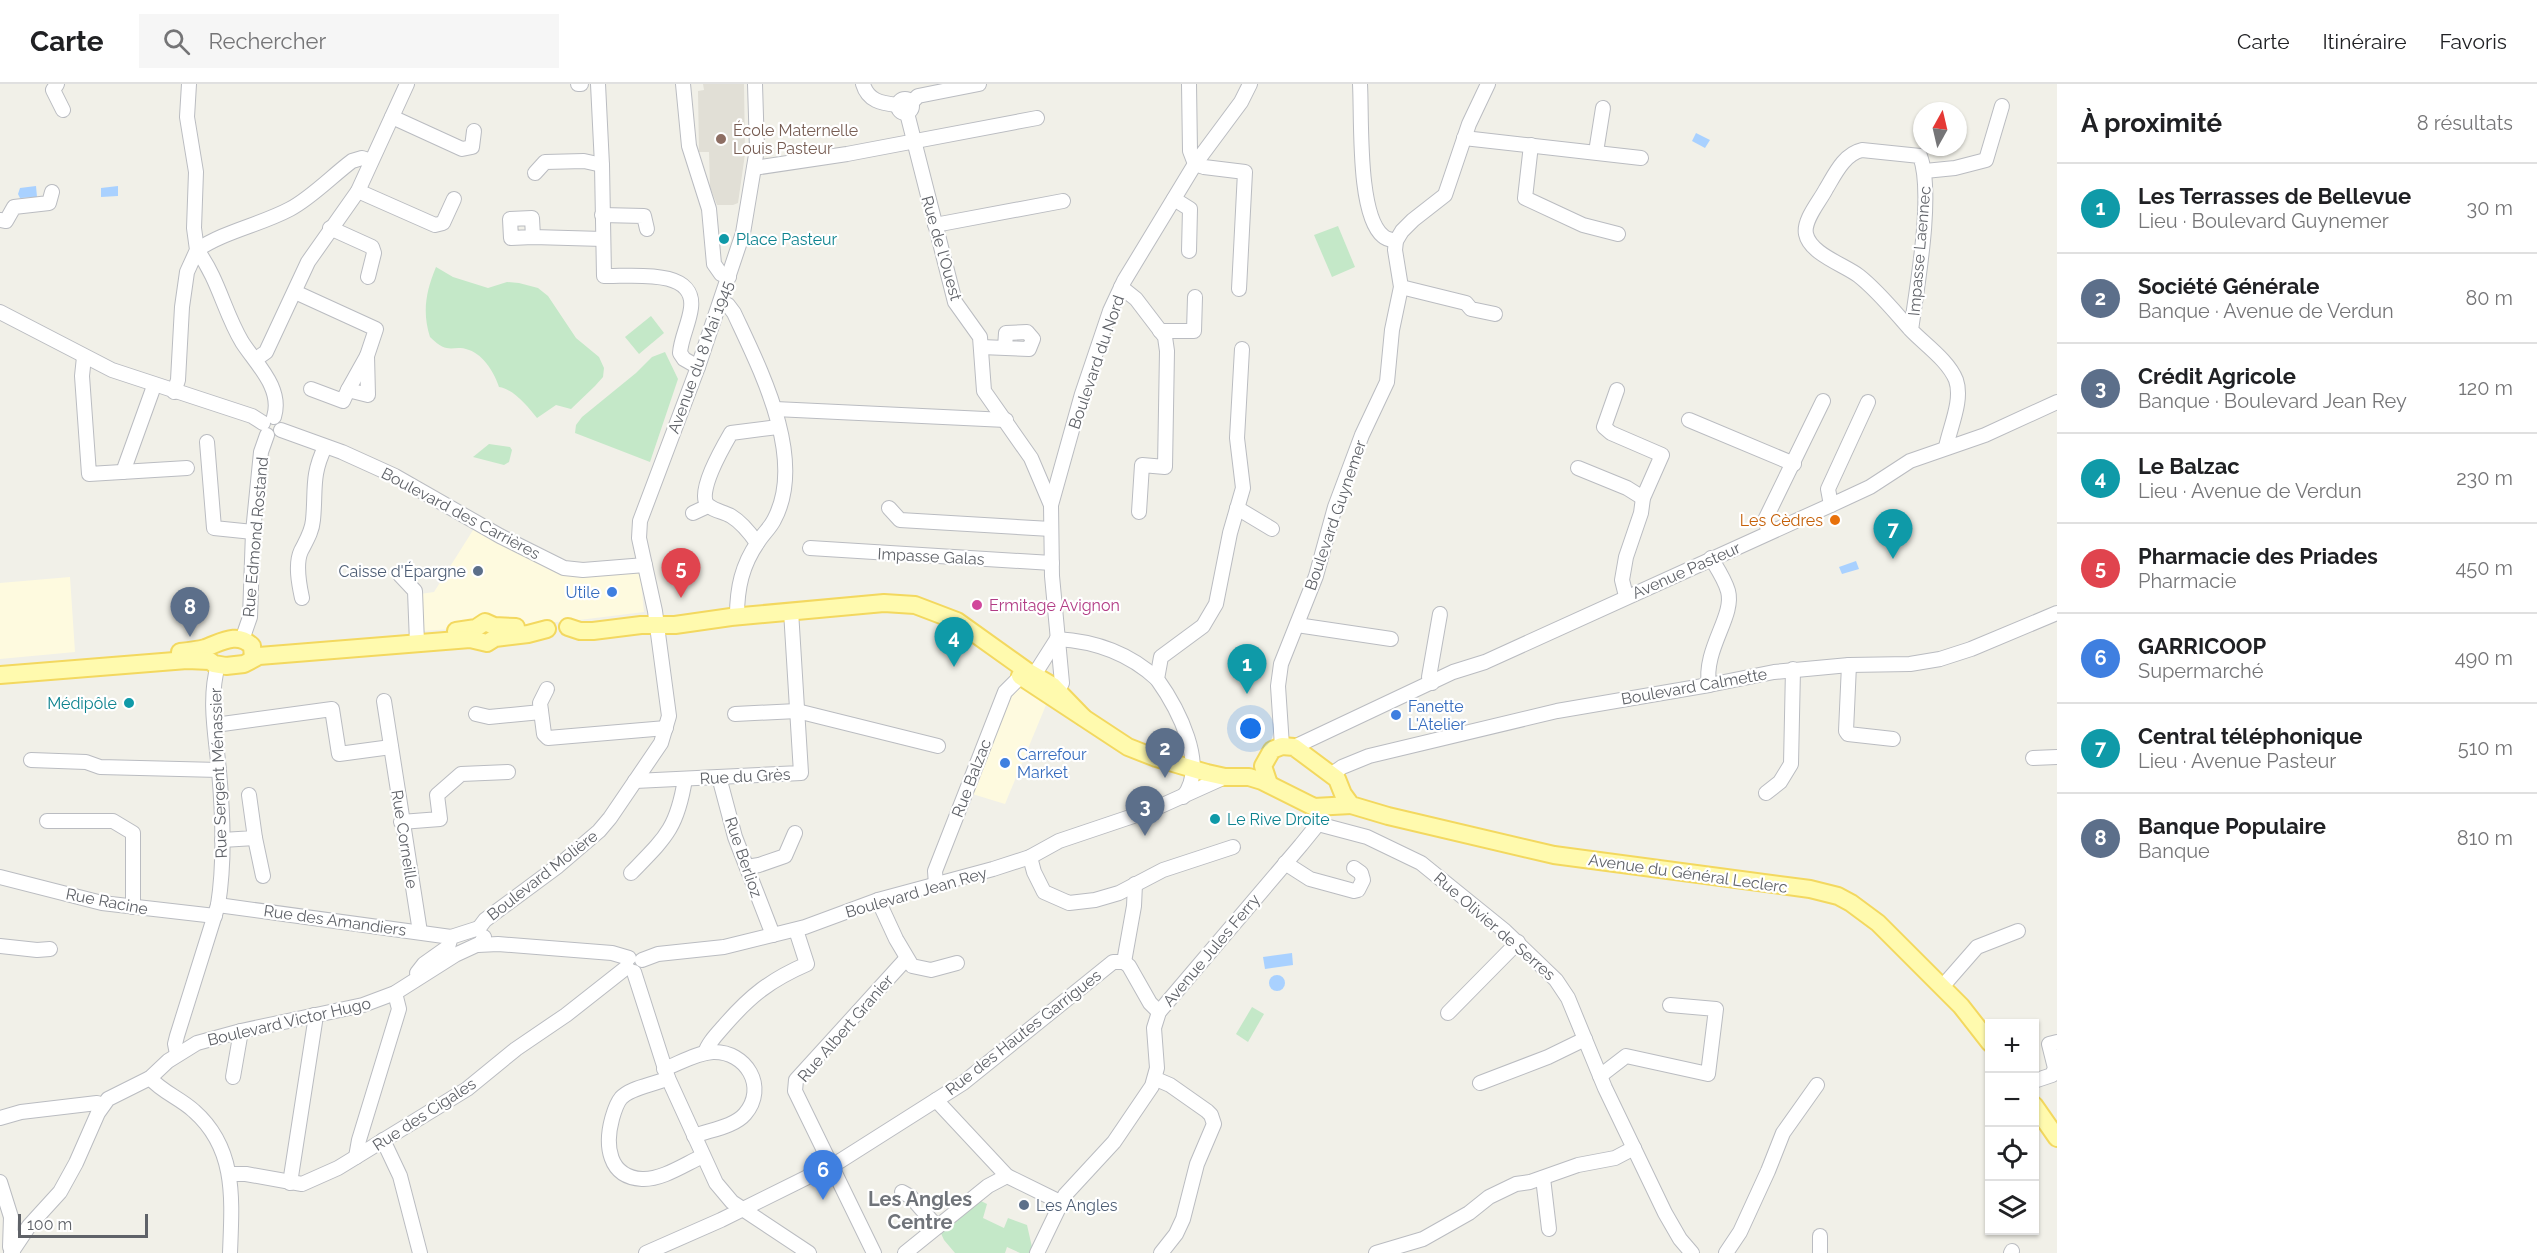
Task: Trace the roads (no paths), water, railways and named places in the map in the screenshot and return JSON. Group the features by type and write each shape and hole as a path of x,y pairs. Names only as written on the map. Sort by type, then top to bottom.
{"main road":[{"path":"213,658 221,640 249,648 417,639 476,633 487,643 494,632 528,634 568,627 580,631 703,613 734,616 899,603 937,611 957,621 1026,675 1128,747 1225,777 1249,777 1269,784 1323,812 1340,795 1336,781"},
{"path":"0,667 186,651 241,664 249,648"},
{"path":"0,675 213,658"},
{"path":"1249,777 1263,766 1272,750 1288,746 1313,760 1336,781 1351,805"},
{"path":"1263,766 1269,784"},
{"name":"Avenue du Général Leclerc","path":"1323,812 1351,805 1530,850 1838,896 1878,923 1942,987 1985,1038"},
{"path":"2039,1113 2055,1137"}],"street":[{"path":"57,84 53,90 63,110"},
{"path":"0,312 84,357 154,386 252,416 268,425 276,403 266,374 242,342 211,270 197,250 194,228 196,172 187,117 189,84"},
{"path":"256,359 266,352 308,262 357,191 407,84"},
{"path":"598,84 602,165 603,276 668,278 677,281 688,290 691,310 680,353 684,359 698,367"},
{"path":"683,84 689,146 709,209 714,264 721,274 729,277"},
{"name":"Avenue du 8 Mai 1945","path":"656,621 639,538 642,512 698,367 743,233 757,134 755,84"},
{"path":"863,84 870,97 878,102 906,105 918,96 979,84"},
{"path":"906,105 915,84"},
{"path":"1189,84 1190,151 1195,164 1245,172 1239,289"},
{"name":"Boulevard du Nord","path":"1052,693 1062,683 1052,563 1051,505 1082,394 1110,311 1121,287 1195,164 1240,102 1250,84"},
{"path":"1360,84 1363,168 1370,216 1383,236 1396,241 1413,220 1445,195 1464,138 1488,84"},
{"name":"Rue de l'Ouest","path":"906,105 955,302 980,337 984,391 1031,458 1051,505"},
{"path":"1926,171 1955,168 1986,160 2002,106"},
{"path":"1596,152 1603,108"},
{"path":"392,117 462,149 472,147 474,131"},
{"path":"754,168 847,154 1037,118"},
{"path":"1464,138 1641,158"},
{"path":"1531,145 1525,198 1583,225 1618,234"},
{"name":"Impasse Laennec","path":"1911,330 1919,266 1926,171 1920,156 1862,150 1853,152 1829,185 1806,228 1806,235 1813,246 1825,256 1859,276 1911,330 1952,371 1957,382 1958,394 1946,447"},
{"path":"174,392 178,380 182,307 187,272 197,250 208,242 263,222 293,208 352,161 362,158 371,161"},
{"path":"535,173 545,162 584,161 602,165"},
{"path":"357,191 435,225 443,223 454,199"},
{"path":"0,220 6,221 14,207 49,203 52,192"},
{"path":"1174,199 1190,210 1189,251"},
{"path":"935,225 1063,201"},
{"path":"603,215 644,216 647,229"},
{"path":"330,228 372,247 374,253 368,277"},
{"path":"532,237 579,236 603,239"},
{"name":"Boulevard Guynemer","path":"1288,746 1278,686 1281,664 1316,576 1335,507 1362,435 1387,382 1392,330 1401,287 1395,250 1396,241"},
{"path":"1121,287 1136,299 1165,337 1167,351 1164,467 1142,465 1139,512"},
{"path":"1401,287 1466,303 1471,309 1495,314"},
{"path":"295,292 376,329 367,356 343,401 311,389"},
{"path":"1160,331 1194,331 1195,297"},
{"path":"721,301 728,305 734,313 761,370 775,409 786,475 784,494 774,520 744,566 734,616"},
{"path":"981,346 1005,348"},
{"path":"1157,679 1161,657 1203,626 1216,604 1243,488 1237,438 1242,350"},
{"path":"348,390 368,395 367,356"},
{"path":"84,357 82,376 89,474 187,468"},
{"path":"123,472 154,386"},
{"path":"1617,390 1604,427 1611,433 1662,456 1643,498 1641,513 1624,565 1622,580 1626,596"},
{"path":"1769,532 1765,520 1823,401"},
{"path":"1831,505 1828,489 1868,402"},
{"name":"Avenue Pasteur","path":"1288,746 1313,737 1453,672 1485,662 1626,596 1831,505 1869,487 1900,466 1946,447 1985,435 2057,402"},
{"path":"775,409 1006,420"},
{"path":"1689,420 1794,464"},
{"name":"Boulevard des Carrières","path":"268,425 280,422 281,430 395,476 500,536 564,568 583,570 645,565"},
{"name":"Rue Edmond Rostand","path":"249,648 253,532 261,452 268,425"},
{"path":"757,543 731,516 708,506 704,501 704,494 716,460 731,433 778,427"},
{"path":"207,442 213,528 253,532"},
{"path":"302,598 298,583 300,554 313,522 315,471 325,447"},
{"path":"1578,468 1627,488 1643,498"},
{"path":"693,513 708,506"},
{"path":"889,508 900,520 1051,529"},
{"path":"1237,508 1272,529"},
{"name":"Impasse Galas","path":"810,548 1052,563"},
{"path":"1708,686 1708,661 1726,612 1729,594 1711,558"},
{"path":"400,575 415,591 417,639"},
{"name":"Rue du Grès","path":"636,781 801,773 791,611"},
{"name":"Boulevard Calmette","path":"1336,781 1342,766 1369,756 1557,711 1708,686 1793,669 1910,664 1971,649 2057,613"},
{"path":"1432,683 1429,677 1440,614"},
{"name":"Boulevard Molière","path":"480,937 485,920 592,838 610,818 654,755 669,716 656,621"},
{"path":"1297,625 1391,639"},
{"path":"1026,675 1053,648 1057,639 1096,644 1140,663 1157,679 1171,699 1188,740 1194,769 1191,786 1183,797"},
{"name":"Rue Sergent Ménassier","path":"177,1054 175,1044 177,1036 216,910 222,840 213,697 213,658"},
{"path":"1849,665 1846,731 1848,734 1893,739"},
{"path":"1766,793 1780,782 1791,764 1793,669"},
{"name":"Rue Balzac","path":"936,885 935,871 996,711 1005,692 1026,675"},
{"path":"547,689 540,703 544,734 554,739 666,728"},
{"name":"Rue Corneille","path":"384,702 420,932"},
{"path":"215,725 332,709 339,754 391,747"},
{"path":"735,714 796,711 938,746"},
{"path":"476,714 489,717 541,712"},
{"path":"1313,737 1311,744 1313,760"},
{"path":"2034,758 2057,757"},
{"path":"31,760 86,762 100,767 219,770"},
{"path":"402,822 440,819 437,795 461,774 508,772"},
{"name":"Rue Berlioz","path":"719,777 735,837 772,935"},
{"name":"Boulevard Jean Rey","path":"633,964 658,954 724,947 796,930 878,900 1030,857 1059,841 1154,809 1225,777"},
{"path":"631,873 666,838 681,802 685,779"},
{"path":"249,795 263,876"},
{"name":"Avenue Jules Ferry","path":"1156,1079 1154,1028 1159,1012 1285,863 1323,812"},
{"name":"Rue Olivier de Serres","path":"1323,812 1421,863 1518,942 1563,987 1600,1076 1665,1213 1680,1239 1692,1253"},
{"path":"47,821 113,821 133,833 133,907"},
{"path":"747,867 759,866 785,856 795,832"},
{"path":"222,840 255,838"},
{"path":"1030,857 1034,872 1044,892 1069,903 1095,900 1119,893 1163,870 1233,847"},
{"path":"1285,863 1310,879 1354,891 1358,890 1363,880 1362,873 1354,868"},
{"name":"Rue Racine","path":"0,877 102,903 133,907 216,910"},
{"path":"1135,884 1134,906 1124,962 1150,1003 1159,1012"},
{"path":"878,900 906,959 912,966 934,969 957,963"},
{"name":"Rue des Amandiers","path":"216,910 420,932 454,944"},
{"path":"703,1156 664,1174 642,1179 621,1171 611,1159 607,1144 608,1133 620,1099 705,1053 721,1030 762,988 779,976 807,964 796,930"},
{"path":"1942,987 1977,947 2018,931"},
{"path":"480,937 498,944 619,954 633,964 666,1074 716,1183 732,1202 799,1251"},
{"name":"Boulevard Victor Hugo","path":"103,1105 114,1096 150,1078 177,1054 197,1043 241,1030 363,1005 394,993 454,944 480,937"},
{"path":"1448,1013 1518,942"},
{"path":"0,946 50,949"},
{"name":"Rue Albert Granier","path":"874,1253 795,1091 796,1080 906,959"},
{"name":"Rue des Hautes Garrigues","path":"646,1253 831,1166 963,1083 1062,1005 1107,966 1113,962 1124,962"},
{"name":"Rue des Cigales","path":"229,1174 246,1174 306,1184 356,1157 466,1089 516,1049 566,1015 633,964"},
{"path":"356,1157 358,1140 399,1009 394,993"},
{"path":"1600,1076 1626,1056 1708,1074 1716,1009 1670,1005"},
{"path":"290,1183 314,1016"},
{"path":"233,1077 241,1030"},
{"path":"1480,1083 1548,1057 1585,1039"},
{"path":"2039,1080 2052,1076 2055,1068 2049,1044 2057,1042"},
{"path":"694,1136 736,1121 744,1115 753,1097 753,1078 743,1062 723,1053 705,1053"},
{"path":"150,1078 194,1110 208,1126 225,1155 229,1174 230,1253"},
{"path":"1037,1253 1060,1202 1114,1142 1156,1079 1170,1085 1207,1111 1214,1124 1197,1164 1180,1228 1161,1253"},
{"path":"1726,1253 1740,1232 1783,1133 1817,1085"},
{"path":"936,1100 1007,1176 1060,1202"},
{"path":"0,1118 21,1112 97,1102 103,1105 60,1192 29,1226 12,1252"},
{"path":"383,1140 400,1176 420,1253"},
{"path":"1376,1253 1423,1239 1469,1213 1489,1197 1516,1184 1543,1178 1578,1165 1615,1158 1634,1148"},
{"path":"905,1253 988,1186 1007,1176"},
{"path":"1543,1178 1549,1229"},
{"path":"0,1182 11,1217 10,1247 12,1252"},
{"path":"902,1192 911,1197 937,1227"},
{"path":"1820,1236 1820,1253"}],"water":[{"path":"1696,133 1710,140 1705,148 1692,141"},
{"path":"36,186 37,197 20,198 18,194 20,188"},
{"path":"118,186 118,196 101,197 101,188"},
{"path":"1856,561 1859,569 1842,574 1839,567"},
{"path":"1292,953 1293,965 1265,969 1263,957"},
{"path":"1277,975 1285,983 1277,991 1269,983"}],"place":[{"name":"École Maternelle Louis Pasteur","path":"721,139"},
{"name":"Place Pasteur","path":"724,239"},
{"name":"Les Cèdres","path":"1835,520"},
{"name":"Central téléphonique","path":"1893,559"},
{"name":"Caisse d'Épargne","path":"478,571"},
{"name":"Utile","path":"612,592"},
{"name":"Pharmacie des Priades","path":"681,598"},
{"name":"Ermitage Avignon","path":"977,605"},
{"name":"Banque Populaire","path":"190,637"},
{"name":"Le Balzac","path":"954,667"},
{"name":"Les Terrasses de Bellevue","path":"1247,694"},
{"name":"Médipôle","path":"129,703"},
{"name":"Fanette L'Atelier","path":"1396,715"},
{"name":"Carrefour Market","path":"1005,763"},
{"name":"Société Générale","path":"1165,778"},
{"name":"Le Rive Droite","path":"1215,819"},
{"name":"Crédit Agricole","path":"1145,836"},
{"name":"GARRICOOP","path":"823,1200"},
{"name":"Les Angles","path":"1024,1205"}],"district":[{"name":"Les Angles Centre","path":"920,1210"}]}
